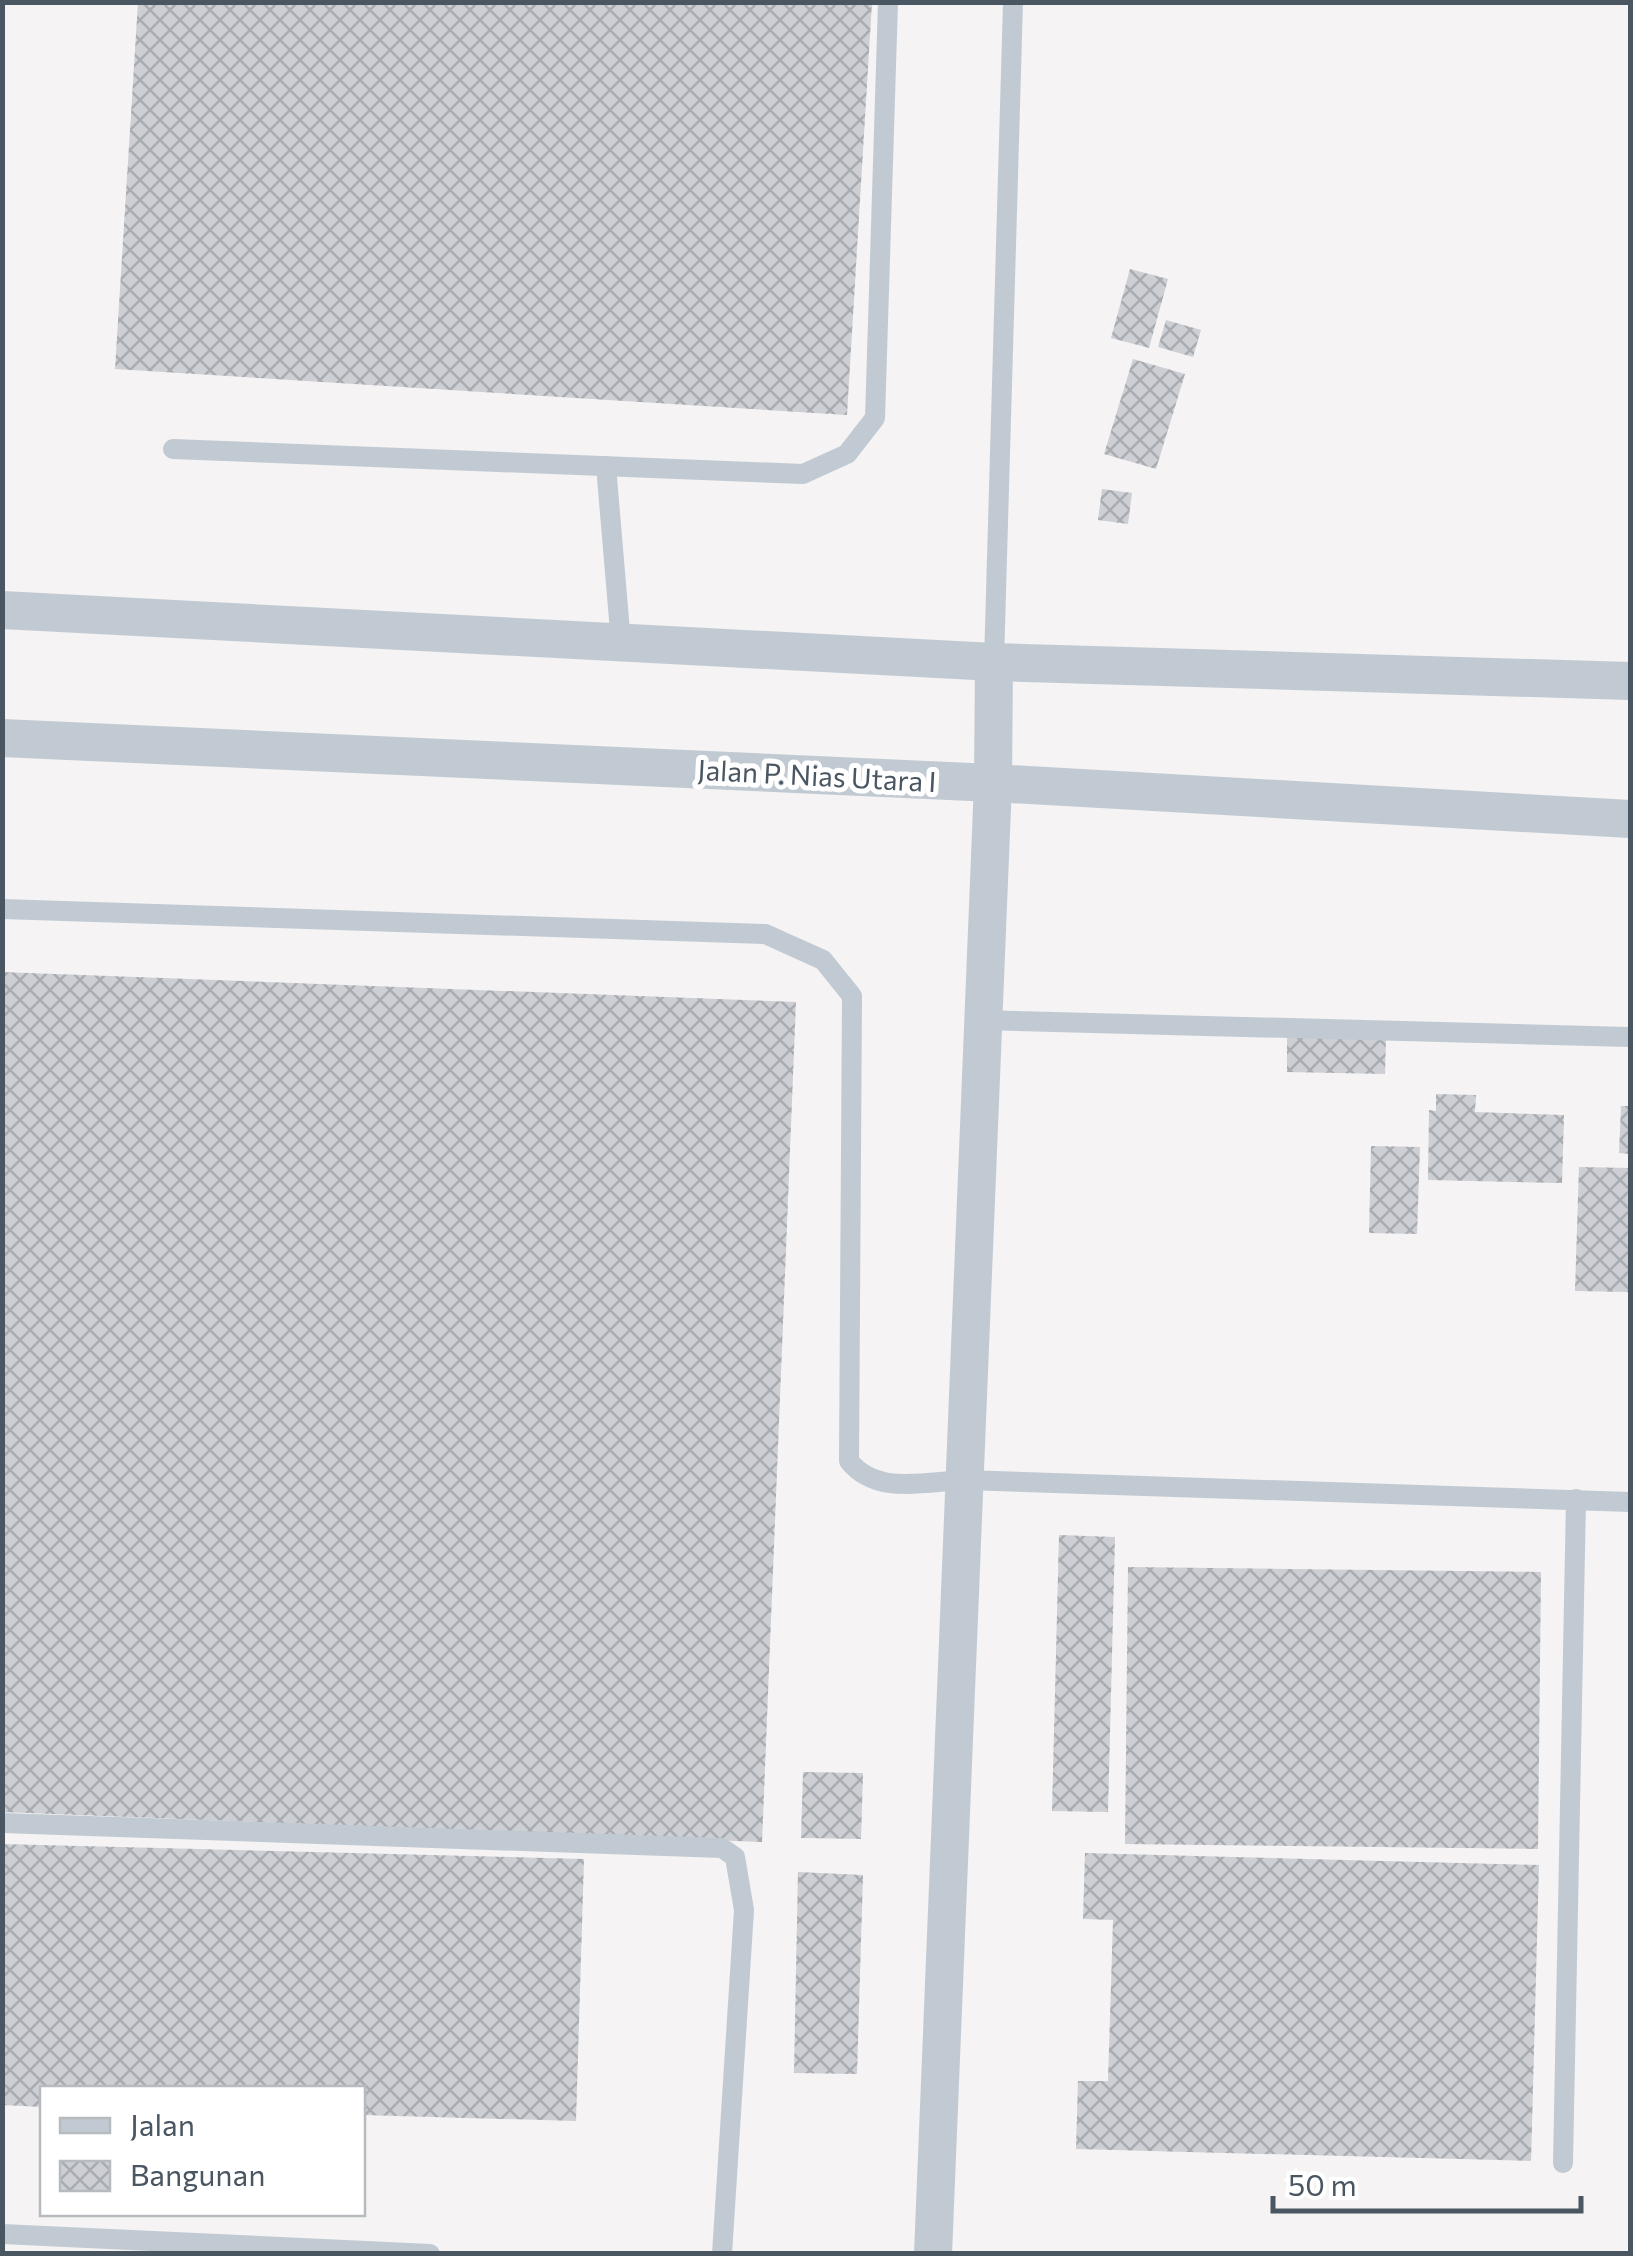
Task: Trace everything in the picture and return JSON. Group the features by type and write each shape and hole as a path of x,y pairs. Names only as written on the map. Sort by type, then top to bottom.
{"street":[{"path":"2,610 994,662 1630,681"},
{"path":"933,2254 980,1020 993,783 994,662"},
{"name":"Jalan P. Nias Utara I","path":"2,738 993,783 1630,820"}],"lane":[{"path":"173,449 803,474 847,454 875,418 888,2"},
{"path":"994,662 1013,2"},
{"path":"606,466 622,643"},
{"path":"2,909 765,934 823,960 852,996 849,1460 862,1477 886,1484 964,1480 1630,1502"},
{"path":"980,1020 1630,1037"},
{"path":"1563,2163 1576,1499"},
{"path":"2,1822 722,1848 736,1857 744,1910 722,2254"},
{"path":"2,2234 430,2254"}],"building":[{"path":"138,2 872,2 847,415 115,369"},
{"path":"1130,269 1168,279 1149,348 1111,338"},
{"path":"1166,320 1201,330 1193,357 1158,347"},
{"path":"1133,359 1185,374 1156,469 1104,454"},
{"path":"1102,489 1132,493 1128,524 1098,520"},
{"path":"2,972 796,1002 762,1842 2,1812"},
{"path":"1287,1034 1386,1037 1385,1074 1287,1072"},
{"path":"1436,1094 1476,1095 1475,1112 1564,1115 1562,1183 1428,1180 1429,1110 1436,1111"},
{"path":"1621,1106 1630,1106 1630,1154 1619,1153"},
{"path":"1371,1146 1420,1147 1417,1234 1369,1233"},
{"path":"1579,1167 1630,1168 1630,1292 1575,1291"},
{"path":"1059,1535 1115,1537 1108,1812 1052,1811"},
{"path":"1128,1567 1541,1572 1538,1849 1125,1844"},
{"path":"803,1772 863,1773 861,1839 801,1838"},
{"path":"2,1844 584,1859 576,2121 365,2115 365,2086 40,2086 40,2107 2,2105"},
{"path":"1085,1853 1539,1865 1531,2161 1076,2149 1078,2081 1108,2081 1113,1920 1083,1919"},
{"path":"798,1872 863,1875 857,2074 794,2073"}]}
